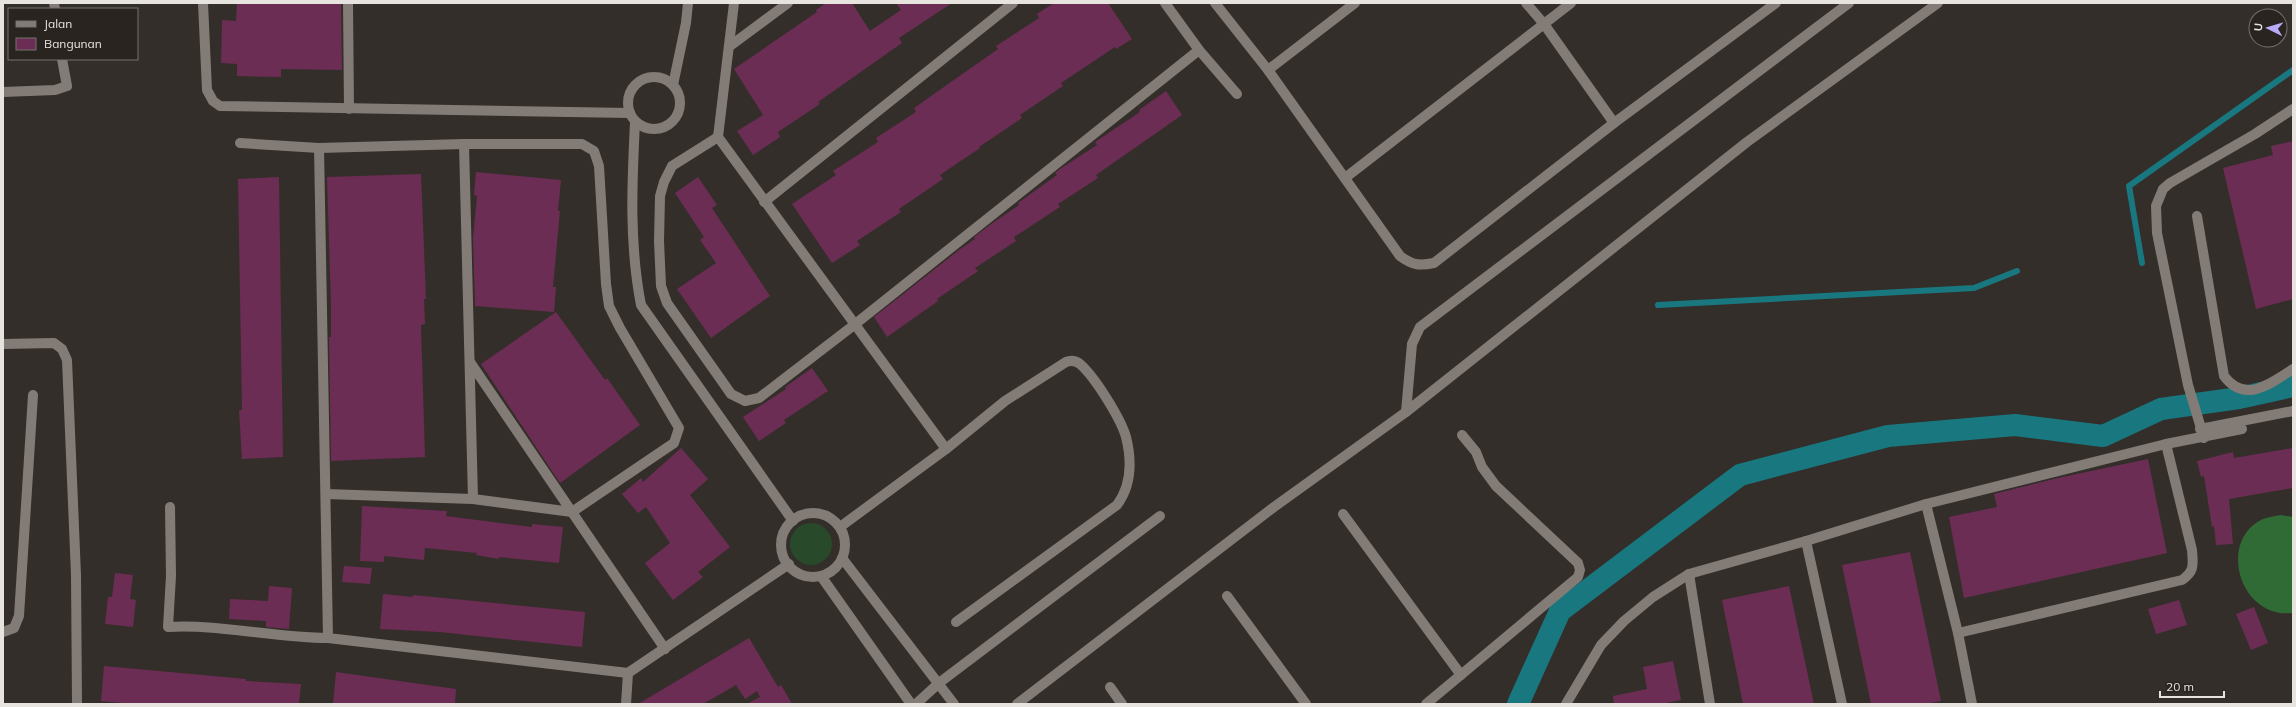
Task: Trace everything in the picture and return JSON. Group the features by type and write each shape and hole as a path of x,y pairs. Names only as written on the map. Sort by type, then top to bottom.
{"street":[{"path":"203,3 207,90 213,101 220,106 633,117 644,127 654,130 664,128 673,122 678,114 681,104 679,94 673,85 665,79 655,77 645,79 636,84 630,93 628,103 633,117 631,235 636,278 641,304 793,521"},
{"path":"348,3 349,109"},
{"path":"673,85 686,23 688,3"},
{"path":"734,3 718,137 764,202 946,449"},
{"path":"730,46 788,3"},
{"path":"764,202 1013,3"},
{"path":"1165,3 1199,50 1237,94"},
{"path":"1214,3 1268,70 1400,256 1409,264 1420,266 1434,263 1614,123 1776,3"},
{"path":"1268,70 1355,3"},
{"path":"1526,3 1544,24 1614,123"},
{"path":"1345,178 1571,3"},
{"path":"1406,412 1412,344 1420,327 1849,3"},
{"path":"1017,704 1274,507 1406,412 1748,142 1938,3"},
{"path":"718,137 672,166 664,182 660,196 661,286 667,303 731,394 745,401 759,398 854,325 1199,50"},
{"path":"3,92 55,90 67,86 62,60"},
{"path":"2201,431 2188,386 2158,233 2156,206 2163,189 2170,183 2255,134 2293,109"},
{"path":"240,143 319,148 464,144 582,144 594,151 599,166 606,284 610,306 620,328 679,428 674,443 572,512 473,499 326,494"},
{"path":"464,144 473,499"},
{"path":"319,148 328,638"},
{"path":"2197,216 2224,376 2230,384 2252,391 2263,388 2293,369"},
{"path":"3,344 54,344 62,349 67,360 76,575 78,704"},
{"path":"840,527 946,449 1005,401 1070,360 1080,364 1112,407 1121,424 1126,439 1129,461 1125,494 1117,506 956,622"},
{"path":"470,362 665,649"},
{"path":"3,632 14,628 19,616 33,395"},
{"path":"1566,704 1601,645 1624,621 1653,597 1689,574 1806,541 1926,504 2166,444 2201,431 2293,412"},
{"path":"2201,431 2242,429"},
{"path":"1426,704 1578,578 1580,570 1578,563 1496,486 1482,467 1476,452 1462,435"},
{"path":"1958,633 2182,580 2191,574 2193,565 2192,550 2166,444"},
{"path":"1926,504 1958,633 1972,704"},
{"path":"170,507 171,576 168,627 212,628 305,638 328,638 628,673 789,564"},
{"path":"806,514 822,514 829,517 840,527 845,542 842,558 831,571 821,576 806,576 794,569 789,564 783,552 783,538 793,521 806,514"},
{"path":"1342,514 1461,676"},
{"path":"916,704 939,683 1160,516"},
{"path":"1806,541 1842,704"},
{"path":"842,558 954,704"},
{"path":"1689,574 1710,704"},
{"path":"821,576 911,704"},
{"path":"1227,596 1306,704"},
{"path":"626,704 628,673"},
{"path":"1110,687 1122,704"}],"green space":[{"path":"2281,515 2293,517 2293,613 2274,612 2259,604 2248,591 2240,576 2238,560 2241,543 2249,529 2263,519"},
{"path":"811,523 826,529 832,544 826,559 811,565 796,559 790,544 796,529"}],"building":[{"path":"237,3 341,3 342,70 281,69 281,77 237,76 237,64 221,63 222,20 236,21"},
{"path":"826,3 852,3 870,31 901,10 896,3 952,3 899,38 902,43 818,102 820,104 778,132 780,137 753,155 737,131 763,115 734,69 817,12 816,10"},
{"path":"1054,3 1108,3 1132,39 1116,49 1115,47 1061,83 1063,86 1020,115 1022,118 940,175 943,179 899,209 901,212 857,241 860,245 832,263 792,204 836,175 833,171 878,142 876,138 916,112 914,108 998,49 996,46 1039,18 1037,14"},
{"path":"1166,91 1182,115 1096,175 1098,178 1058,204 1060,207 1014,237 1016,241 975,268 978,271 937,299 938,301 887,337 874,317 975,239 974,237 1019,205 1018,203 1057,175 1055,173 1060,169 1097,145 1095,142 1140,112 1139,110"},
{"path":"2293,141 2293,299 2256,309 2223,168 2273,155 2271,146"},
{"path":"476,172 561,180 558,211 560,211 553,287 556,287 554,312 475,306 473,238 477,196 474,195"},
{"path":"421,174 426,299 424,299 425,324 421,325 425,457 331,461 329,337 331,337 331,306 327,177"},
{"path":"279,177 283,457 242,459 239,410 242,410 238,179"},
{"path":"698,177 717,205 712,208 770,296 711,338 677,289 716,263 700,240 704,237 675,193"},
{"path":"556,312 605,380 607,378 640,425 560,483 481,364"},
{"path":"812,368 828,391 784,420 786,423 759,441 743,417 786,389 785,387"},
{"path":"681,448 708,479 690,495 730,547 698,572 703,577 673,600 645,563 670,543 646,507 638,513 622,494 641,478 643,482"},
{"path":"2293,448 2293,488 2229,499 2233,544 2216,545 2214,526 2212,527 2204,476 2201,477 2197,461 2233,452 2234,458"},
{"path":"2148,459 2167,553 1964,598 1949,517 1997,507 1994,494 2058,478"},
{"path":"362,506 447,511 446,516 532,527 532,524 563,527 559,563 499,557 499,559 476,555 477,553 425,548 424,560 384,556 384,562 360,561"},
{"path":"1910,552 1941,701 1925,704 1871,704 1842,565"},
{"path":"344,566 372,568 370,584 342,582"},
{"path":"115,573 133,575 130,599 136,600 133,627 105,624 108,597 112,597"},
{"path":"269,586 292,588 289,629 266,627 266,621 229,619 230,599 268,601"},
{"path":"1789,586 1814,704 1743,704 1722,600"},
{"path":"383,594 413,597 413,595 585,612 582,647 439,632 380,629"},
{"path":"2179,600 2187,625 2156,634 2148,609"},
{"path":"2254,607 2268,643 2251,650 2236,614"},
{"path":"749,638 778,687 781,685 792,704 747,704 760,697 757,691 745,699 736,685 703,704 638,704"},
{"path":"1673,661 1681,700 1661,704 1614,704 1613,696 1647,689 1643,667"},
{"path":"104,666 246,679 246,681 301,684 299,704 133,704 101,701"},
{"path":"336,672 456,689 455,704 333,704"}],"waterway":[{"path":"2142,263 2129,186 2293,70"},
{"path":"1658,305 1974,288 2017,271"},
{"path":"1518,704 1560,611 1740,475 1888,436 2015,425 2103,436 2161,409 2239,398 2293,386"}]}
